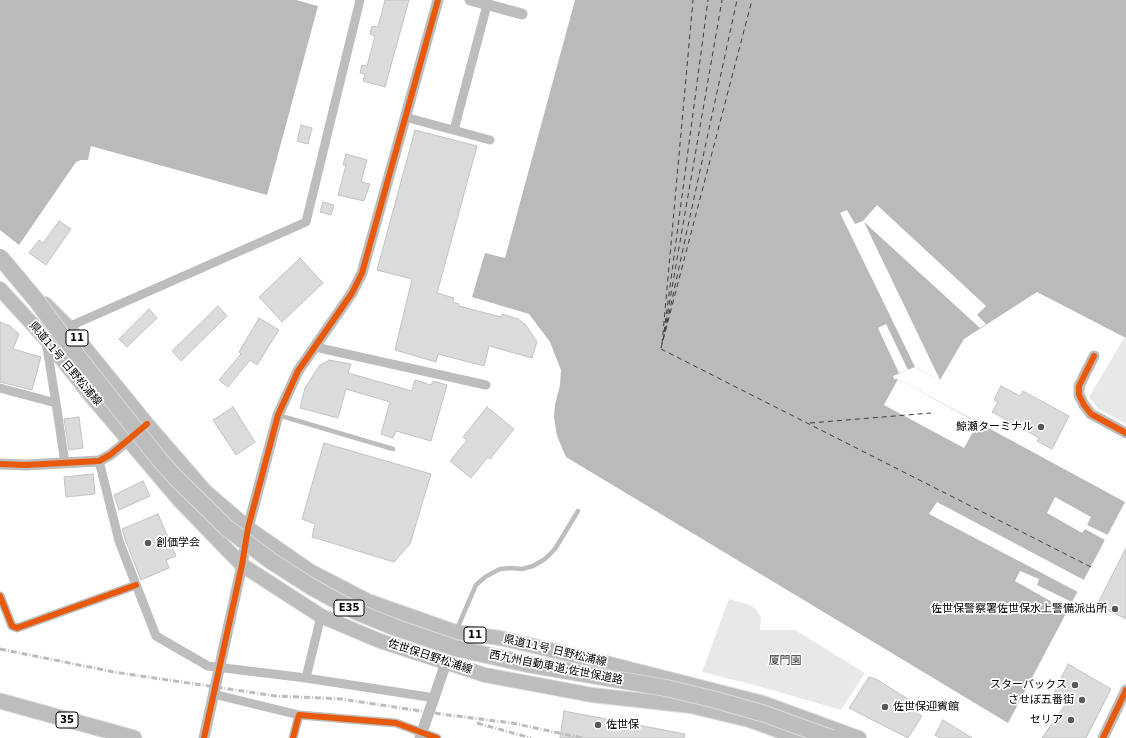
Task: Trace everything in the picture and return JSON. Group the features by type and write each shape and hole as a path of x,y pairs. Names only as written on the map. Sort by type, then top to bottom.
{"highway":[{"name":"西九州自動車道;佐世保道路","path":"0,259 36,300 79,358 150,448 176,478 227,528 271,561 310,586 363,614 394,627 455,648 527,664 666,688 766,714 831,738"},
{"name":"35","path":"0,701 134,738"}],"main road":[{"name":"県道11号 日野松浦線","path":"0,259 68,327 147,424 205,491 248,528 310,571 368,601 456,632 500,638 610,664 748,700 859,738"},
{"name":"県道11号 日野松浦線","path":"0,289 45,338 91,396 129,440"},
{"name":"佐世保日野松浦線","path":"129,440 180,501 242,565 321,616 380,641 485,675 592,695 691,706 749,720 799,738"}],"street":[{"path":"68,327 306,222 360,0"},
{"path":"204,738 242,565 248,528 278,415 298,371 352,293 362,273 438,0"},
{"path":"470,0 522,14"},
{"path":"454,130 487,4"},
{"path":"405,117 490,140"},
{"path":"45,338 64,463"},
{"path":"315,347 486,385"},
{"path":"1094,356 1079,386 1079,394 1084,405 1091,414 1126,433"},
{"path":"0,388 56,403"},
{"path":"0,464 26,465 99,461 110,455 147,424"},
{"path":"99,461 119,541 156,636 208,666 306,678 435,698"},
{"path":"0,596 12,626 17,628 136,585"},
{"path":"306,678 321,616"},
{"path":"421,736 446,663"},
{"path":"1103,738 1126,690"},
{"path":"213,694 299,715 396,723 421,736 437,738"},
{"path":"293,738 299,715"}],"lane":[{"path":"278,415 392,449"},
{"path":"456,632 476,585 485,577 500,569 522,569 533,566 545,559 555,549 578,511"}],"green space":[{"path":"1124,338 1126,339 1126,424 1099,409 1089,397"},
{"name":"厦門園","path":"729,599 747,604 756,609 761,617 760,630 795,630 865,673 841,710 758,686 702,672"}],"shaded area":[{"path":"0,0 296,0 318,6 267,195 91,146 88,160 76,162 19,245 0,230"},
{"path":"575,0 1126,0 1126,338 1037,292 964,339 940,380 915,367 893,376 894,379 898,379 1125,502 1008,723 566,457 557,436 554,417 555,405 560,385 561,370 550,342 529,314 472,297 485,253 505,258"}],"pier":[{"path":"877,205 986,306 977,315 986,324 980,328 864,222 940,380 915,367 840,213 847,210 855,224 863,221"},
{"path":"886,324 908,370 899,373 878,328"},
{"path":"898,379 978,423 964,448 884,405"},
{"path":"1055,497 1091,517 1087,525 1108,535 1105,540 1085,529 1082,533 1047,513"},
{"path":"937,502 1084,580 1078,592 929,514"},
{"path":"1020,571 1039,579 1037,585 1072,602 1068,611 1015,581"}],"building":[{"path":"385,0 409,0 385,87 363,81 365,74 360,73 362,65 367,66 375,36 370,34 372,26 378,27"},
{"path":"301,125 312,128 308,144 297,141"},
{"path":"415,130 477,146 437,293 454,298 453,302 459,304 459,306 501,317 502,314 518,319 526,325 537,342 532,358 489,346 484,366 438,354 436,362 395,350 412,279 377,270"},
{"path":"346,154 367,160 361,182 370,184 364,201 338,195 346,165 343,165"},
{"path":"323,202 334,205 331,215 320,212"},
{"path":"59,221 71,229 46,265 29,253 39,240 43,243"},
{"path":"300,258 323,283 282,322 259,297"},
{"path":"218,306 227,316 181,361 172,351"},
{"path":"149,309 157,318 127,347 119,339"},
{"path":"259,318 279,330 257,365 250,360 228,387 219,380 241,354 239,352"},
{"path":"0,322 10,326 19,334 13,349 41,357 32,390 0,382"},
{"path":"329,360 351,364 348,373 412,391 415,380 431,385 433,381 447,385 431,441 396,431 393,438 381,434 390,402 346,389 338,418 300,408 305,388 319,366"},
{"name":"鯨瀬ターミナル","path":"1001,386 1020,396 1023,391 1069,416 1052,449 1037,441 1039,438 992,412 998,402 994,400"},
{"path":"233,407 255,442 236,455 213,420"},
{"path":"487,407 514,429 490,459 488,457 471,478 450,461 467,440 463,437"},
{"path":"79,417 83,448 69,450 64,419"},
{"path":"324,443 431,474 410,544 394,562 312,537 315,524 302,519"},
{"path":"93,474 95,494 66,497 64,477"},
{"path":"143,481 150,496 119,510 114,495"},
{"name":"創価学会","path":"158,514 176,556 166,560 169,568 141,580 122,529"},
{"path":"1126,548 1126,619 1097,605"},
{"name":"させぼ五番街","path":"1068,664 1111,689 1086,738 1042,738 1065,705 1053,695"},
{"name":"佐世保迎賓館","path":"869,677 876,679 921,707 917,713 922,716 908,738 849,708"},
{"name":"佐世保","path":"564,711 685,734 684,738 560,738"},
{"path":"943,720 972,738 940,738 935,735"}],"ferry route":[{"path":"662,344 693,0"},
{"path":"664,332 708,0"},
{"path":"663,340 722,0"},
{"path":"665,332 737,0"},
{"path":"661,348 752,0"},
{"path":"661,349 1091,567"},
{"path":"810,423 931,413"}],"railway":[{"path":"0,649 114,672 276,696 341,699 512,723 582,738"},
{"path":"477,723 531,738"}],"cycle path":[{"path":"204,738 242,565 248,528 278,415 298,371 352,293 362,273 438,0"},
{"path":"1094,356 1079,386 1079,395 1091,414 1126,433"},
{"path":"0,464 26,465 99,461 110,455 147,424"},
{"path":"0,596 12,626 17,628 136,585"},
{"path":"1103,738 1126,690"},
{"path":"293,738 299,715 396,723 437,738"}],"place":[{"name":"鯨瀬ターミナル","path":"1041,427"},
{"name":"創価学会","path":"148,543"},
{"name":"佐世保警察署佐世保水上警備派出所","path":"1115,609"},
{"name":"スターバックス","path":"1075,685"},
{"name":"させぼ五番街","path":"1082,700"},
{"name":"佐世保迎賓館","path":"885,707"},
{"name":"セリア","path":"1071,720"},
{"name":"佐世保","path":"598,725"}]}
